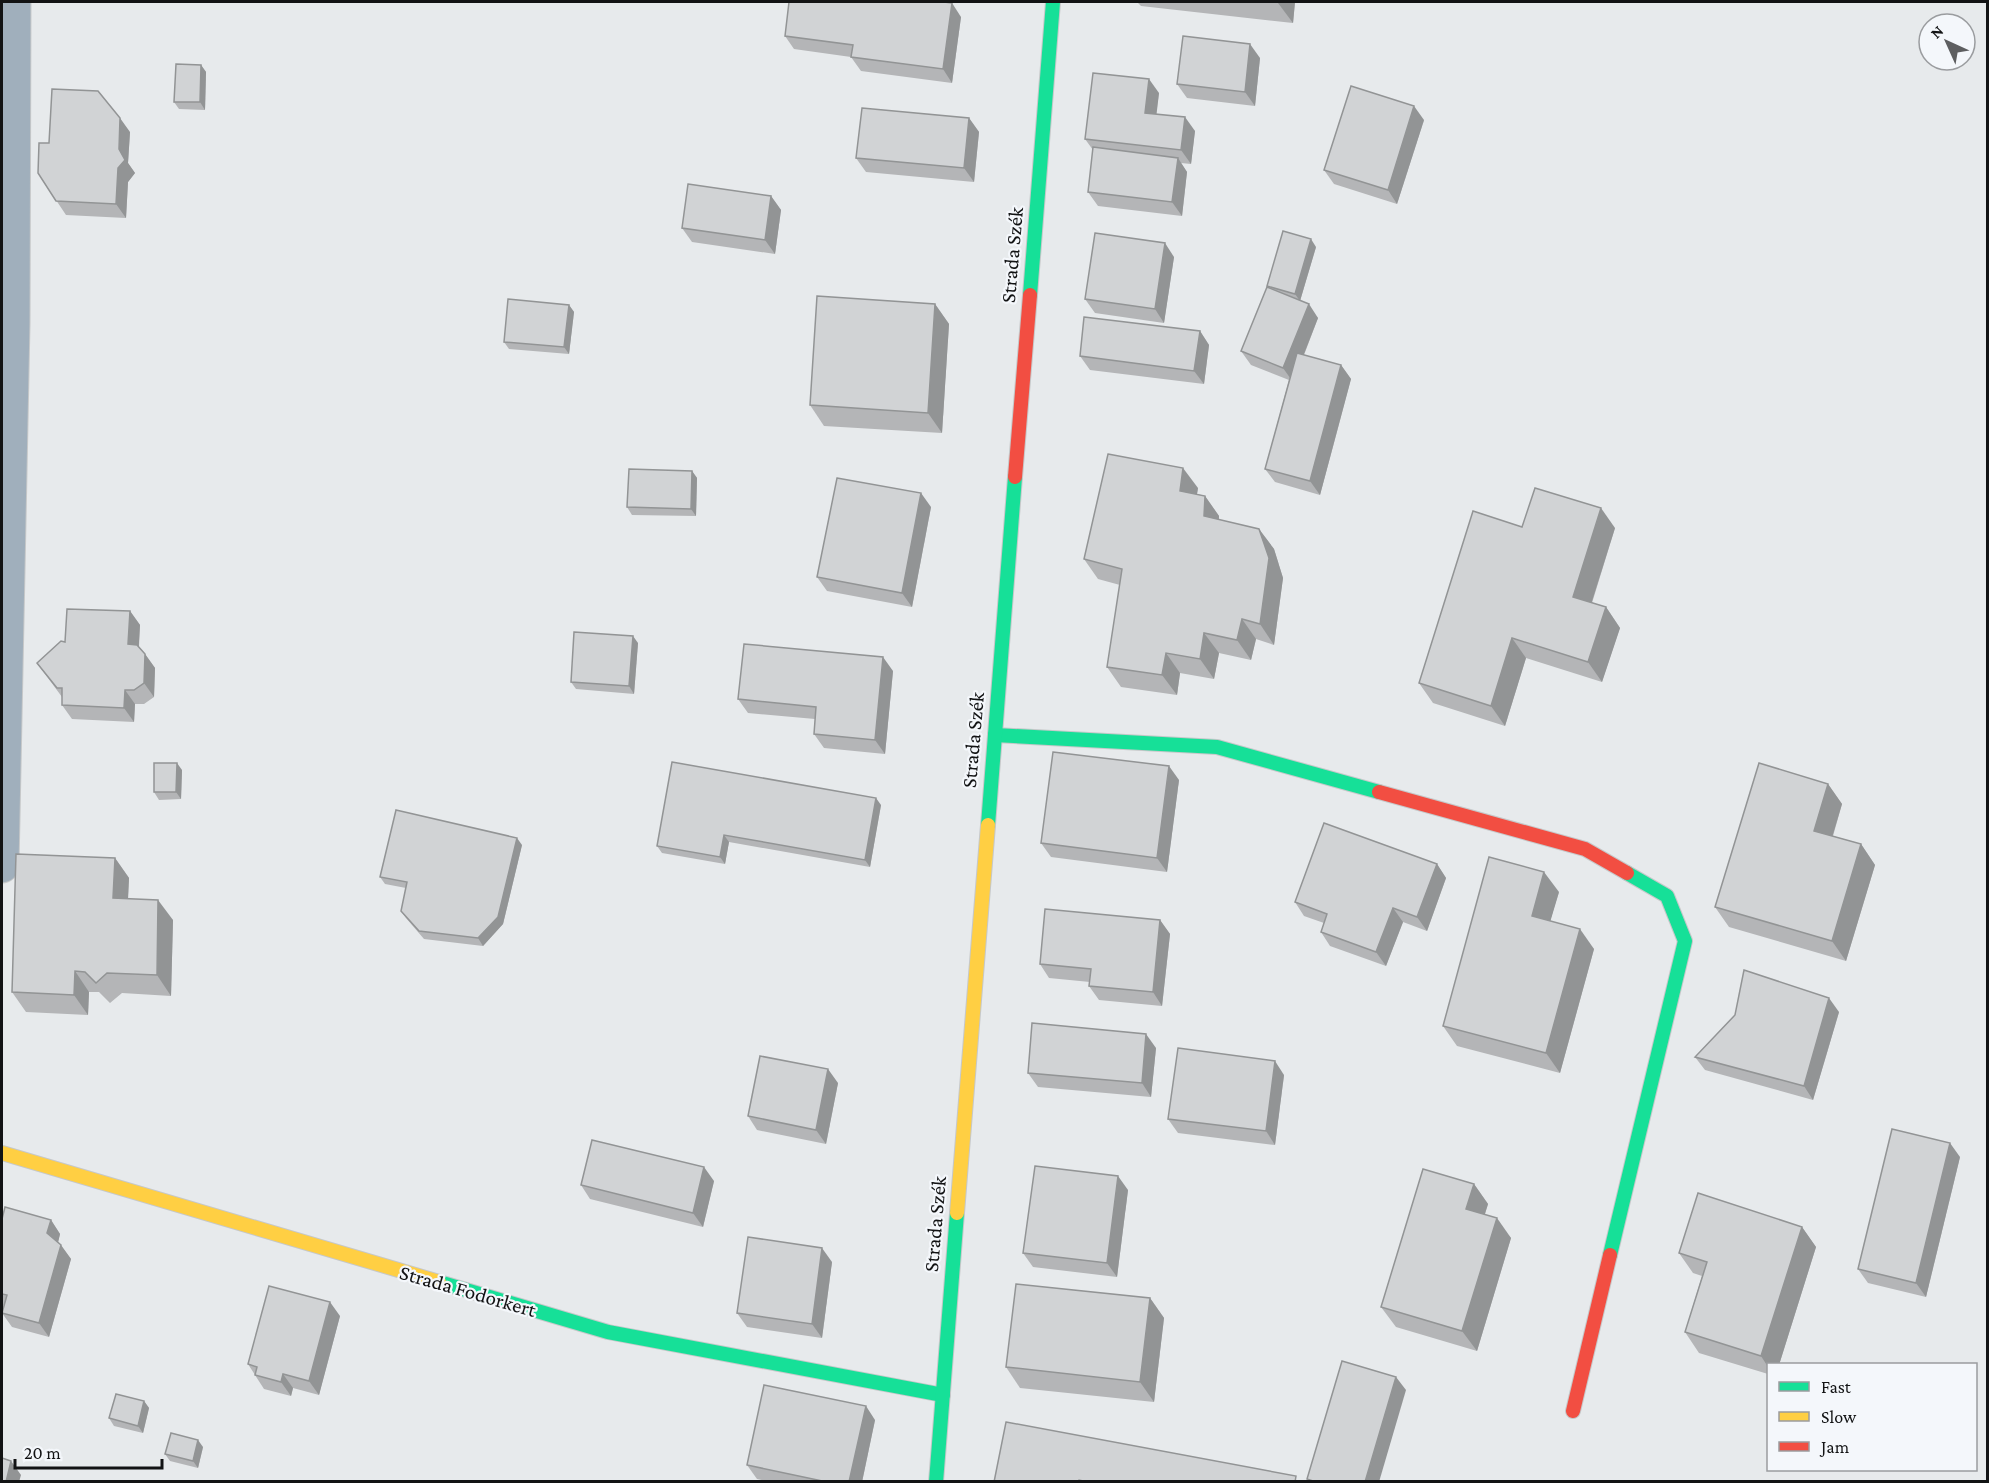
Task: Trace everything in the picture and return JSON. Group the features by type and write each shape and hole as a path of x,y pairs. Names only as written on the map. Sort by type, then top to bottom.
{"street":[{"path":"2,866 13,323 14,2"},
{"name":"Strada Szék","path":"936,1482 1053,2"},
{"path":"995,735 1217,747 1585,849 1667,896 1685,940 1573,1411"},
{"name":"Strada Fodorkert","path":"2,1153 608,1332 943,1395"}],"building":[{"path":"789,2 952,3 943,69 851,57 853,45 785,36"},
{"path":"1183,36 1250,44 1245,92 1177,84"},
{"path":"176,64 201,65 200,102 174,102"},
{"path":"1093,73 1149,79 1145,113 1185,117 1181,150 1085,139"},
{"path":"1351,86 1414,106 1388,190 1324,170"},
{"path":"52,89 98,91 120,118 119,149 125,160 118,168 116,204 56,201 38,173 39,143 49,143"},
{"path":"862,108 969,118 964,168 856,158"},
{"path":"1093,147 1178,158 1172,202 1088,192"},
{"path":"688,184 771,196 765,240 682,228"},
{"path":"1283,231 1311,239 1295,294 1267,286"},
{"path":"1095,233 1165,243 1155,309 1085,299"},
{"path":"1267,287 1309,304 1283,368 1241,351"},
{"path":"817,296 935,304 928,413 810,405"},
{"path":"508,299 569,305 564,347 504,342"},
{"path":"1084,317 1200,331 1194,371 1080,356"},
{"path":"1297,353 1341,365 1310,481 1265,469"},
{"path":"1108,454 1183,468 1180,491 1205,496 1204,516 1259,529 1269,558 1260,624 1242,619 1237,640 1204,633 1200,659 1166,653 1162,675 1107,667 1122,569 1084,559"},
{"path":"629,469 692,471 691,509 627,507"},
{"path":"837,478 921,493 902,593 817,577"},
{"path":"1535,488 1601,508 1573,597 1606,607 1588,662 1512,638 1491,706 1419,683 1473,511 1522,527"},
{"path":"67,609 130,611 128,644 137,645 145,654 144,683 134,690 125,690 124,708 62,705 62,688 57,688 37,663 61,641 65,642"},
{"path":"574,632 633,636 629,686 571,682"},
{"path":"744,644 883,657 875,740 814,734 816,707 738,699"},
{"path":"1053,752 1169,766 1157,858 1041,843"},
{"path":"672,762 876,798 865,860 724,835 720,857 657,846"},
{"path":"154,763 177,763 176,792 154,792"},
{"path":"1759,763 1828,784 1814,831 1861,844 1832,941 1715,907"},
{"path":"396,810 517,838 498,917 478,938 419,931 401,911 407,882 380,877"},
{"path":"1324,823 1437,864 1417,917 1393,908 1376,952 1321,932 1327,914 1295,902"},
{"path":"16,854 115,858 113,898 158,900 157,975 107,973 96,983 85,972 75,971 74,995 12,992"},
{"path":"1489,857 1544,872 1532,916 1580,929 1546,1053 1443,1026"},
{"path":"1045,909 1160,920 1153,992 1089,986 1091,969 1040,964"},
{"path":"1744,970 1829,998 1804,1086 1695,1057 1735,1015"},
{"path":"1032,1023 1146,1034 1142,1083 1028,1073"},
{"path":"1178,1048 1275,1061 1266,1131 1168,1119"},
{"path":"760,1056 828,1069 816,1130 748,1116"},
{"path":"1892,1129 1950,1143 1916,1283 1858,1269"},
{"path":"592,1140 704,1167 693,1213 581,1185"},
{"path":"1035,1166 1118,1176 1107,1263 1023,1253"},
{"path":"1423,1169 1474,1184 1466,1209 1497,1218 1462,1331 1381,1307"},
{"path":"1698,1193 1802,1227 1761,1356 1685,1332 1707,1262 1679,1253"},
{"path":"5,1207 51,1220 47,1233 61,1245 39,1323 2,1313 7,1295 2,1294 2,1219"},
{"path":"748,1237 822,1248 812,1324 737,1313"},
{"path":"1016,1284 1150,1298 1140,1382 1006,1367"},
{"path":"269,1286 330,1302 309,1381 283,1374 281,1382 255,1375 257,1367 248,1364"},
{"path":"1342,1361 1396,1377 1365,1482 1316,1482 1307,1479"},
{"path":"764,1385 866,1406 849,1482 827,1482 747,1465"},
{"path":"116,1394 144,1401 138,1426 109,1418"},
{"path":"1006,1422 1296,1476 1295,1482 1088,1482 1079,1480 1078,1482 994,1482"},
{"path":"171,1433 198,1440 193,1461 165,1454"},
{"path":"2,1458 11,1461 6,1482 2,1482"}],"traffic: fast":[{"path":"1030,295 1053,2"},
{"path":"988,825 1015,477"},
{"path":"995,735 1217,747 1379,792"},
{"path":"1610,1255 1685,941 1667,896 1627,873"},
{"path":"936,1482 957,1213"},
{"path":"439,1282 608,1332 943,1395"}],"traffic: slow":[{"path":"957,1213 988,825"},
{"path":"2,1153 439,1282"}],"traffic: jam":[{"path":"1015,477 1030,295"},
{"path":"1379,792 1585,849 1627,873"},
{"path":"1573,1411 1610,1255"}]}
